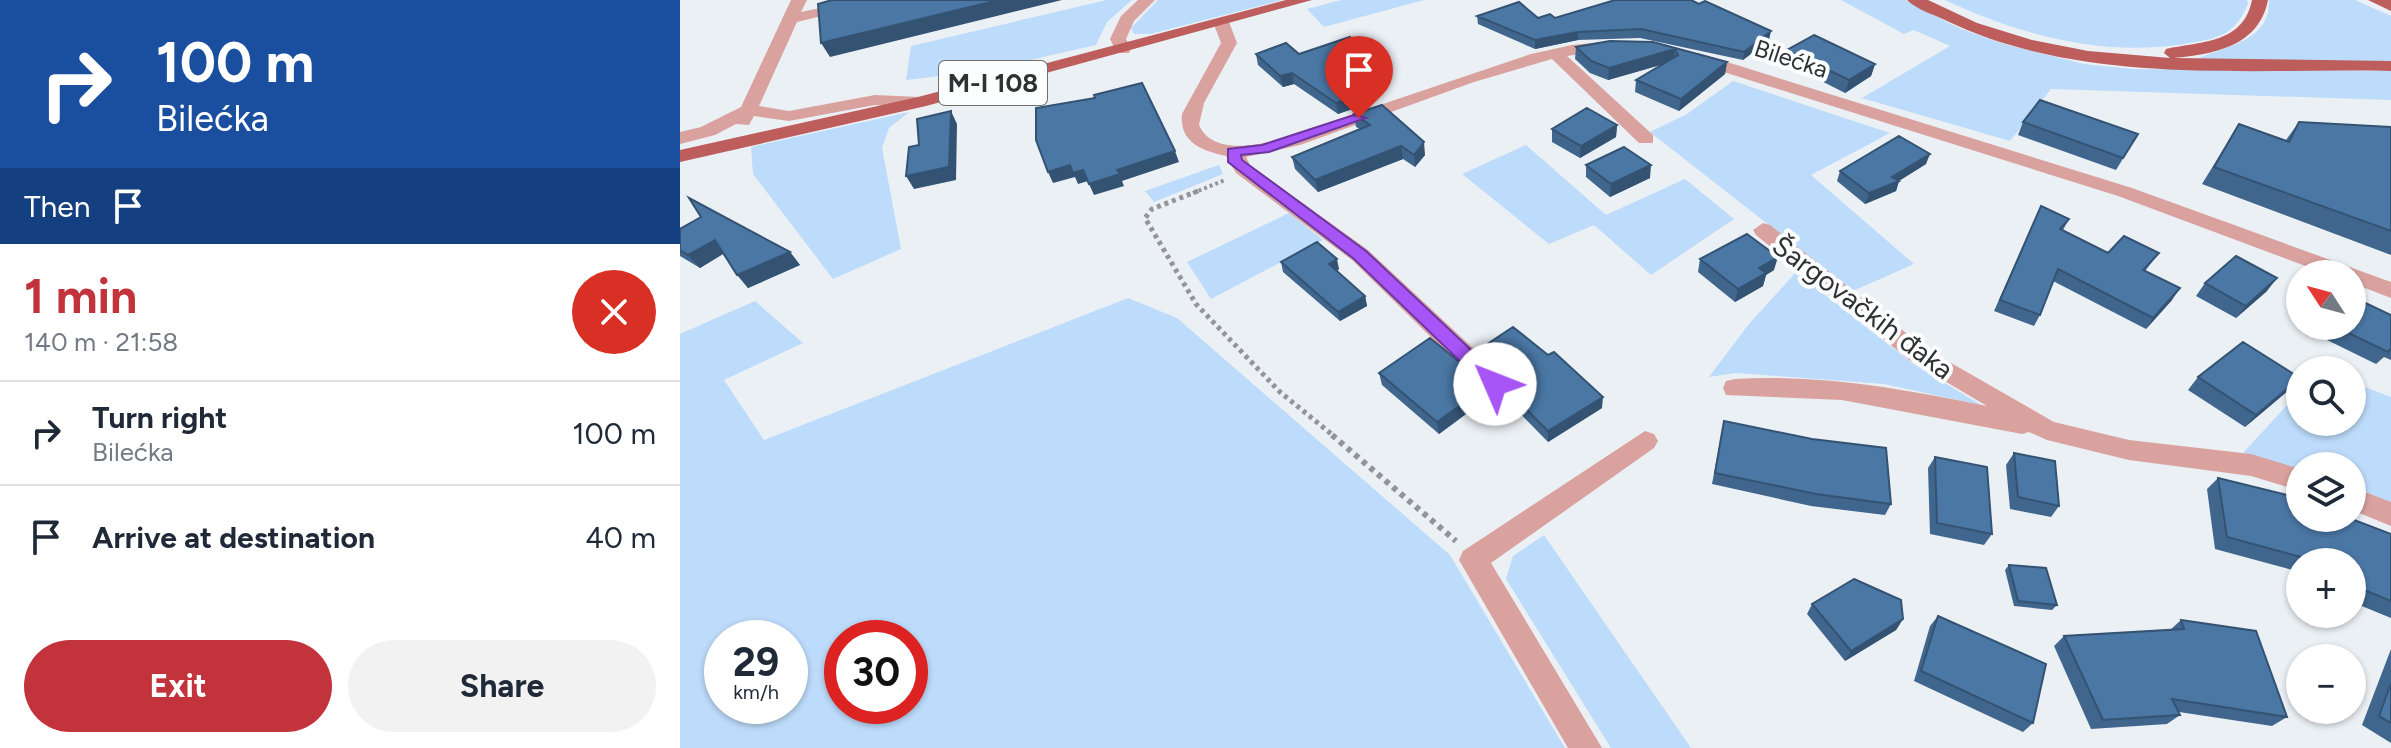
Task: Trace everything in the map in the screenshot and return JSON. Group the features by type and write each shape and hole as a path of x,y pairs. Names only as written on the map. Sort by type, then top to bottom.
{"main road":[{"name":"M-I 108","path":"680,156 920,102 1304,0"},
{"path":"1915,0 1992,35 2064,52 2158,65 2391,66"},
{"path":"2064,52 2150,55 2222,45 2242,35 2252,23 2260,0"},
{"path":"2376,0 2391,6"}],"street":[{"path":"733,144 799,0"},
{"path":"790,19 880,0"},
{"path":"1123,49 1118,39 1121,28 1147,0"},
{"path":"1221,22 1229,43 1222,61 1195,101 1190,125 1196,138 1238,161 1360,255 1495,384"},
{"path":"1238,161 1469,78 1587,47 1626,45"},
{"name":"Bilećka","path":"1674,51 2125,192 2309,260"},
{"path":"1556,54 1646,139"},
{"path":"680,138 708,131 748,110 789,116 875,100 920,102"},
{"name":"Šargovačkih đaka","path":"1763,230 1917,354 2047,430"},
{"name":"Bilećka","path":"2366,281 2391,290"},
{"name":"Šargovačkih đaka","path":"1735,388 1783,387 1915,401 2129,450 2251,465 2286,476"},
{"path":"1586,748 1473,560 1645,441"},
{"path":"2366,504 2391,514"}],"path":[{"path":"1238,161 1226,180 1152,209 1145,218 1196,304 1269,381 1440,524 1473,560"}],"shaded area":[{"path":"1107,0 1132,0 1107,22 1096,45 982,71 906,80 911,46"},
{"path":"1158,0 1283,0 1150,34 1134,34 1131,28"},
{"path":"1341,0 1424,0 1324,27 1307,9"},
{"path":"1841,0 1905,0 1959,28 2004,44 2084,64 2132,69 2391,71 2391,100 2051,89 2010,141 1862,98 1950,46 1914,30 1904,34"},
{"path":"1945,0 2247,0 2248,4 2237,23 2218,36 2184,44 2122,48 2032,33"},
{"path":"2269,0 2355,0 2391,16 2391,62 2197,59 2255,33 2268,14"},
{"path":"1733,81 1890,133 1811,175 1914,264 1853,291 1650,132 1687,114"},
{"path":"909,112 889,128 882,148 901,249 833,279 753,174 751,147"},
{"path":"1526,145 1606,215 1685,179 1734,219 1651,275 1594,225 1549,244 1462,174"},
{"path":"1219,165 1223,174 1154,202 1145,191"},
{"path":"1289,213 1323,240 1211,299 1187,262"},
{"path":"1796,272 1912,363 1981,405 1884,384 1736,373 1709,377 1749,324"},
{"path":"1128,298 1177,318 1450,555 1565,748 680,748 680,334 755,301 803,343 724,380 764,440"},
{"path":"2366,387 2391,397 2391,503 2366,492 2366,452 2286,452 2286,466 2243,453 2286,406 2286,436 2366,436"},
{"path":"1544,535 1691,748 1611,748 1506,579 1513,556"}],"building":[{"path":"832,0 999,0 821,43 818,4"},
{"path":"1615,0 1691,0 1699,4 1705,1 1771,31 1744,52 1641,29 1578,32 1535,40 1477,16 1519,2 1538,18 1550,14 1555,18"},
{"path":"1814,35 1875,64 1849,80 1787,50"},
{"path":"1350,37 1380,65 1351,75 1368,86 1363,88 1367,92 1336,103 1292,73 1280,76 1256,54 1286,43 1299,54"},
{"path":"1610,41 1653,42 1727,62 1681,99 1636,80 1678,55 1675,49 1609,68 1591,61 1576,47"},
{"path":"1142,83 1175,151 1117,170 1120,174 1089,184 1083,170 1073,173 1070,165 1048,172 1036,140 1036,108 1095,98 1094,95"},
{"path":"2040,100 2138,134 2123,158 2023,122"},
{"path":"1382,105 1424,142 1414,155 1401,146 1315,180 1292,157 1370,125 1354,114"},
{"path":"1587,108 1617,125 1581,146 1552,129"},
{"path":"951,111 949,167 906,176 909,147 919,145 917,119"},
{"path":"2299,122 2391,127 2391,231 2214,167 2239,124 2289,142"},
{"path":"1899,136 1930,154 1892,177 1899,181 1869,193 1840,171"},
{"path":"1624,147 1651,165 1611,184 1586,165"},
{"path":"689,198 790,252 737,275 715,240 688,255 680,250 680,229 701,217"},
{"path":"2041,206 2069,219 2060,229 2108,253 2124,236 2159,253 2143,270 2180,288 2153,318 2058,269 2040,315 2000,300"},
{"path":"1747,234 1778,257 1759,268 1766,273 1738,289 1700,259"},
{"path":"1317,242 1337,259 1329,264 1365,296 1338,312 1281,262"},
{"path":"2236,256 2277,278 2246,306 2205,283"},
{"path":"2366,303 2391,315 2391,348 2388,352 2363,340 2366,340"},
{"path":"1513,327 1548,355 1554,352 1603,397 1548,431 1500,383 1506,381 1509,372 1486,345"},
{"path":"1430,338 1483,381 1492,382 1437,422 1379,373"},
{"path":"2243,342 2286,369 2286,390 2256,415 2198,377"},
{"path":"1724,421 1812,439 1886,448 1891,504 1816,494 1715,473"},
{"path":"2014,453 2055,461 2059,506 2018,497"},
{"path":"1935,457 1987,467 1992,534 1937,523"},
{"path":"2218,478 2286,495 2286,532 2366,532 2366,524 2391,534 2391,601 2366,591 2366,548 2286,548 2286,553 2227,537"},
{"path":"2009,565 2046,568 2057,605 2018,601"},
{"path":"1854,579 1901,600 1903,619 1851,651 1812,604"},
{"path":"1938,616 2046,664 2033,723 1921,671"},
{"path":"2181,620 2256,631 2286,717 2172,699 2180,715 2103,720 2064,636 2184,629"},
{"path":"2391,683 2391,723 2379,716"}],"route":[{"path":"1359,118 1264,149 1233,152 1235,162 1360,255 1495,384"}]}
